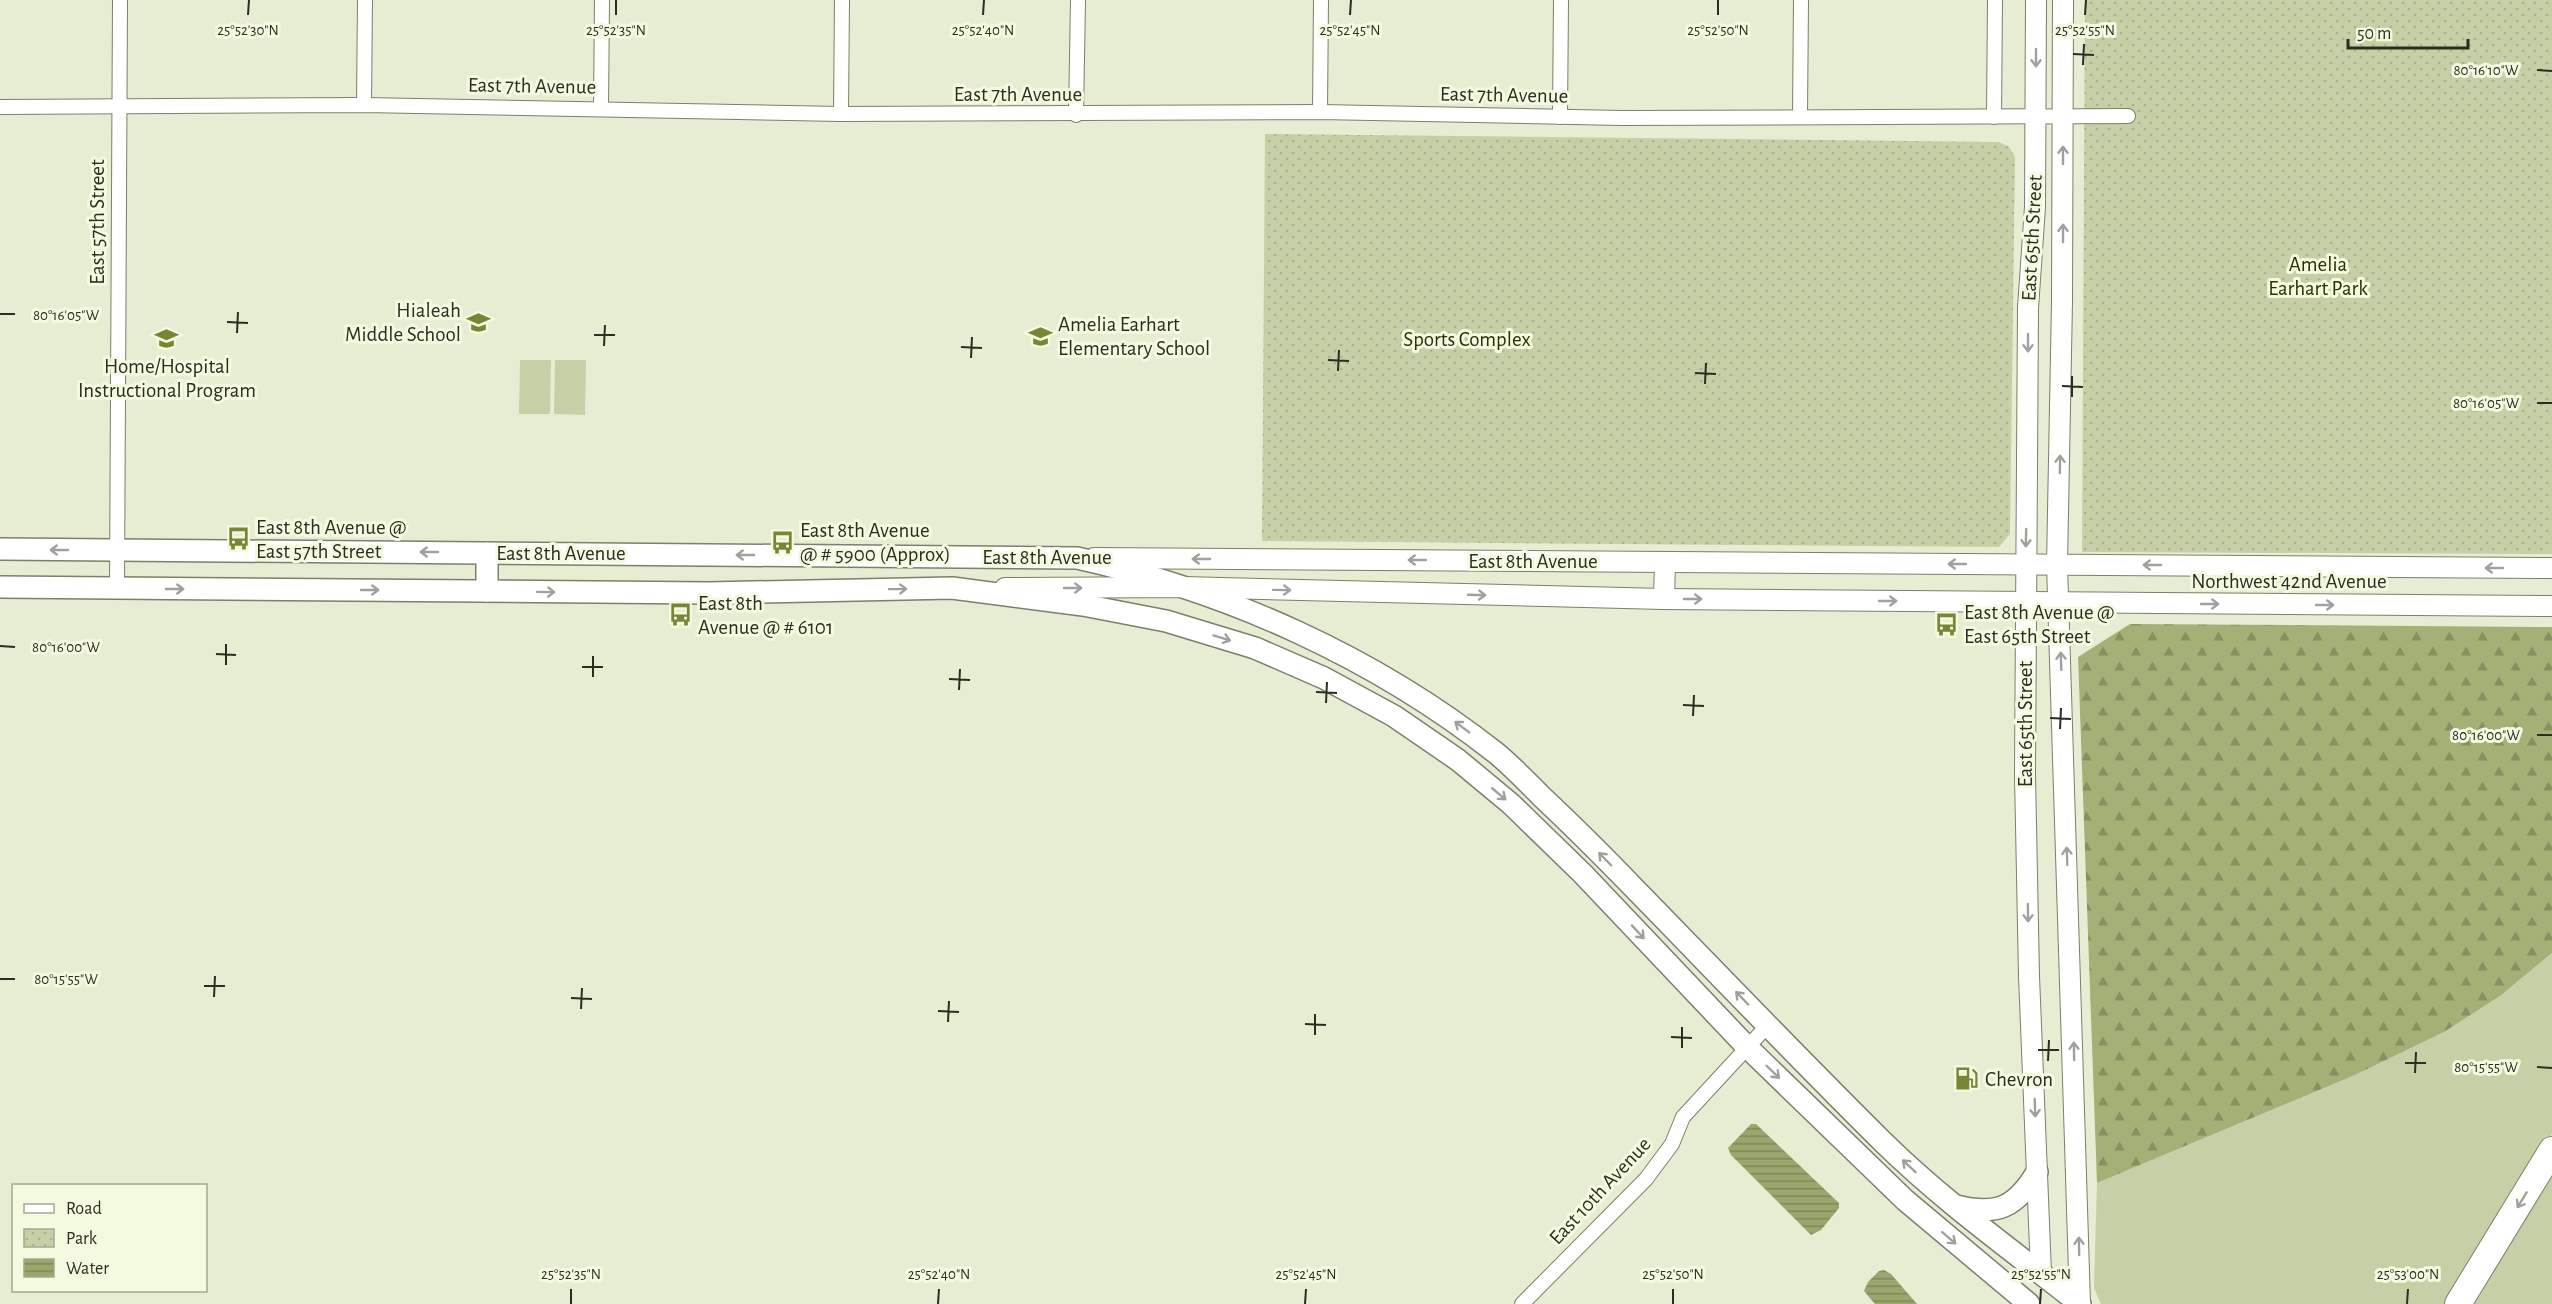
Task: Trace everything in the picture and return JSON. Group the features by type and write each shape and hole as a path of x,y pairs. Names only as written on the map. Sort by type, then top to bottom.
{"highway":[{"path":"2458,1304 2552,1150"}],"main road":[{"name":"East 65th Street","path":"2036,0 2035,207 2028,308 2025,775 2042,1304"},
{"name":"East 65th Street","path":"2064,0 2058,565 2080,1304"},
{"name":"East 8th Avenue","path":"0,549 2058,565"},
{"path":"487,553 487,591"},
{"path":"844,590 846,556"},
{"path":"1077,558 1133,570 1267,619 1335,650 1442,712 1507,763 1885,1144 1952,1206 2080,1304"},
{"path":"1664,599 1665,562"},
{"name":"Northwest 42nd Avenue","path":"2058,565 2552,568"},
{"name":"East 8th Avenue","path":"0,587 709,593 952,588 1182,587 1664,599 2025,602"},
{"path":"952,588 1083,605 1166,621 1255,648 1324,678 1394,716 1458,760 1511,804 1583,874 1747,1047 1905,1200 2029,1304"},
{"name":"Northwest 42nd Avenue","path":"2025,602 2552,606"},
{"path":"1952,1206 1984,1211 2008,1206 2026,1192 2037,1172"}],"street":[{"name":"East 57th Street","path":"117,588 120,0"},
{"path":"364,105 365,0"},
{"path":"600,108 602,0"},
{"path":"841,114 842,0"},
{"path":"1076,115 1078,0"},
{"path":"1320,112 1321,0"},
{"path":"1560,117 1561,0"},
{"path":"1800,116 1801,0"},
{"path":"1994,117 1995,0"},
{"name":"East 7th Avenue","path":"0,108 364,105 841,114 1076,115 1320,112 1560,117 2128,116"},
{"name":"East 10th Avenue","path":"1522,1304 1646,1179 1672,1144 1683,1117 1768,1025"}],"green space":[{"name":"Amelia Earhart Park","path":"2085,0 2552,0 2552,554 2082,552"},
{"name":"Sports Complex","path":"1265,134 1999,142 2009,147 2015,157 2010,534 1999,547 1262,541"},
{"path":"520,360 551,360 550,414 519,414"},
{"path":"555,360 586,360 585,415 554,414"},
{"path":"2130,624 2552,627 2552,953 2500,996 2444,1032 2355,1075 2097,1183 2078,657"},
{"path":"2552,953 2552,1134 2450,1304 2101,1304 2094,1288 2097,1183 2355,1075 2444,1032 2500,996"},
{"path":"2552,1167 2552,1304 2469,1304"}],"water":[{"path":"1751,1124 1756,1124 1839,1203 1839,1208 1821,1230 1811,1235 1731,1155 1728,1148"},
{"path":"1884,1270 1891,1274 1917,1304 1875,1304 1864,1291 1868,1282 1879,1271"}],"place":[{"name":"Hialeah Middle School","path":"479,322"},
{"name":"Amelia Earhart Elementary School","path":"1040,336"},
{"name":"Home/Hospital Instructional Program","path":"167,338"},
{"name":"East 8th Avenue @ East 57th Street","path":"238,539"},
{"name":"East 8th Avenue @ # 5900 (Approx)","path":"782,542"},
{"name":"East 8th Avenue @ # 6101","path":"680,615"},
{"name":"East 8th Avenue @ East 65th Street","path":"1946,624"},
{"name":"Chevron","path":"1967,1079"}]}
